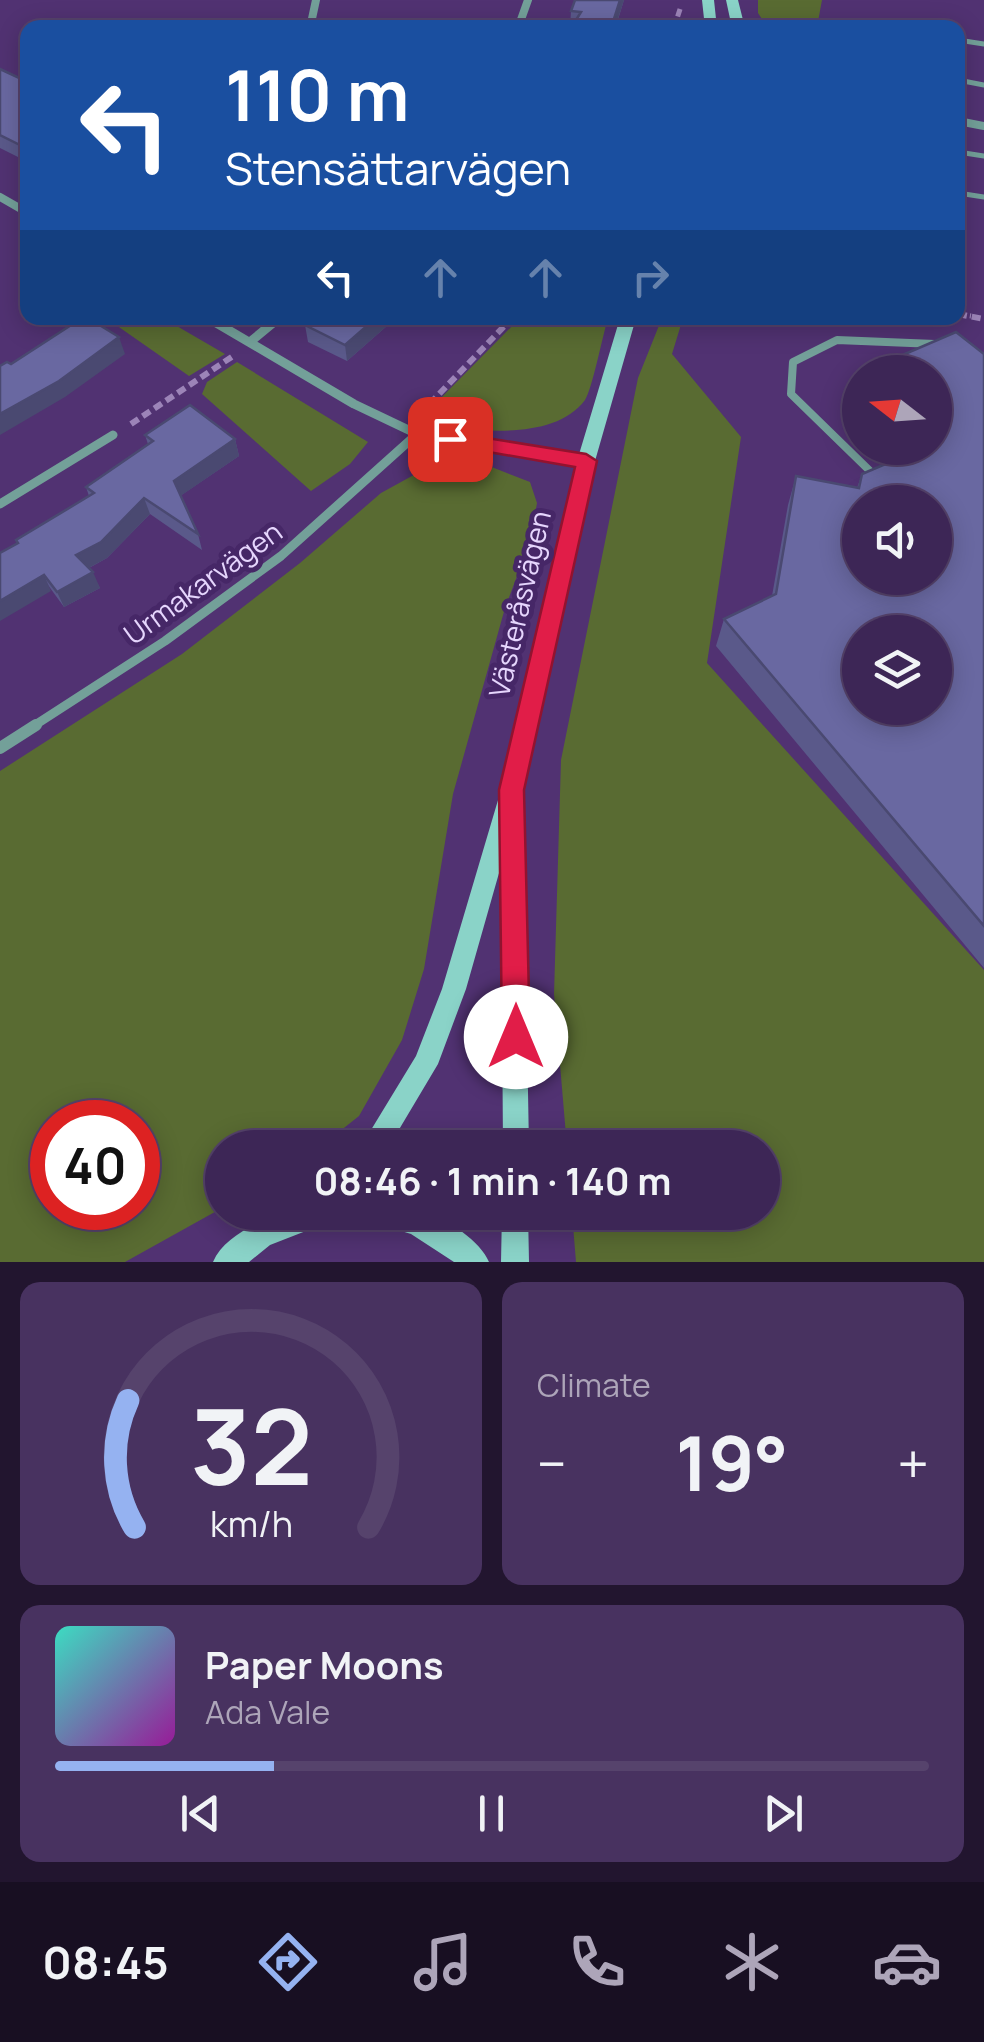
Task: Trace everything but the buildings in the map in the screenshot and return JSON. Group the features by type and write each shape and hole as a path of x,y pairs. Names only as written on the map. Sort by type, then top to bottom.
{"street":[{"path":"220,325 354,404 416,434 586,461"},
{"path":"250,342 271,325"},
{"name":"Västeråsvägen","path":"384,1130 425,1064 454,988 512,790 586,461 626,325"},
{"name":"Urmakarvägen","path":"0,748 165,641 281,556 416,434"},
{"path":"0,504 113,436"},
{"name":"Västeråsvägen","path":"512,790 516,1130"},
{"path":"227,1262 270,1230"},
{"path":"214,1262 274,1230"},
{"path":"434,1230 476,1262"},
{"path":"515,1262 516,1230"}],"lane":[{"path":"870,471 790,394 793,362 836,340 949,346"}],"path":[{"path":"416,434 418,416 427,403 505,325"},
{"path":"113,436 250,342"}],"green space":[{"path":"758,0 822,0 818,20 762,20"},
{"path":"116,325 175,325 225,354 189,376"},
{"path":"513,325 606,325 585,400 554,422 534,428 490,431 429,424 428,416 436,403"},
{"path":"659,325 681,325 672,354 741,437 707,663 984,970 984,1262 576,1262 573,1230 780,1230 780,1130 566,1130 554,994 561,760 638,378"},
{"path":"237,362 368,442 350,464 311,491 202,394 207,382"},
{"path":"454,463 484,464 530,482 537,503 530,542 505,608 453,794 424,969 402,1040 359,1116 341,1130 205,1130 205,1217 125,1262 0,1262 0,771 182,654 300,563 381,493 421,471"}],"route":[{"path":"450,439 586,461 512,790 516,1037"}]}
